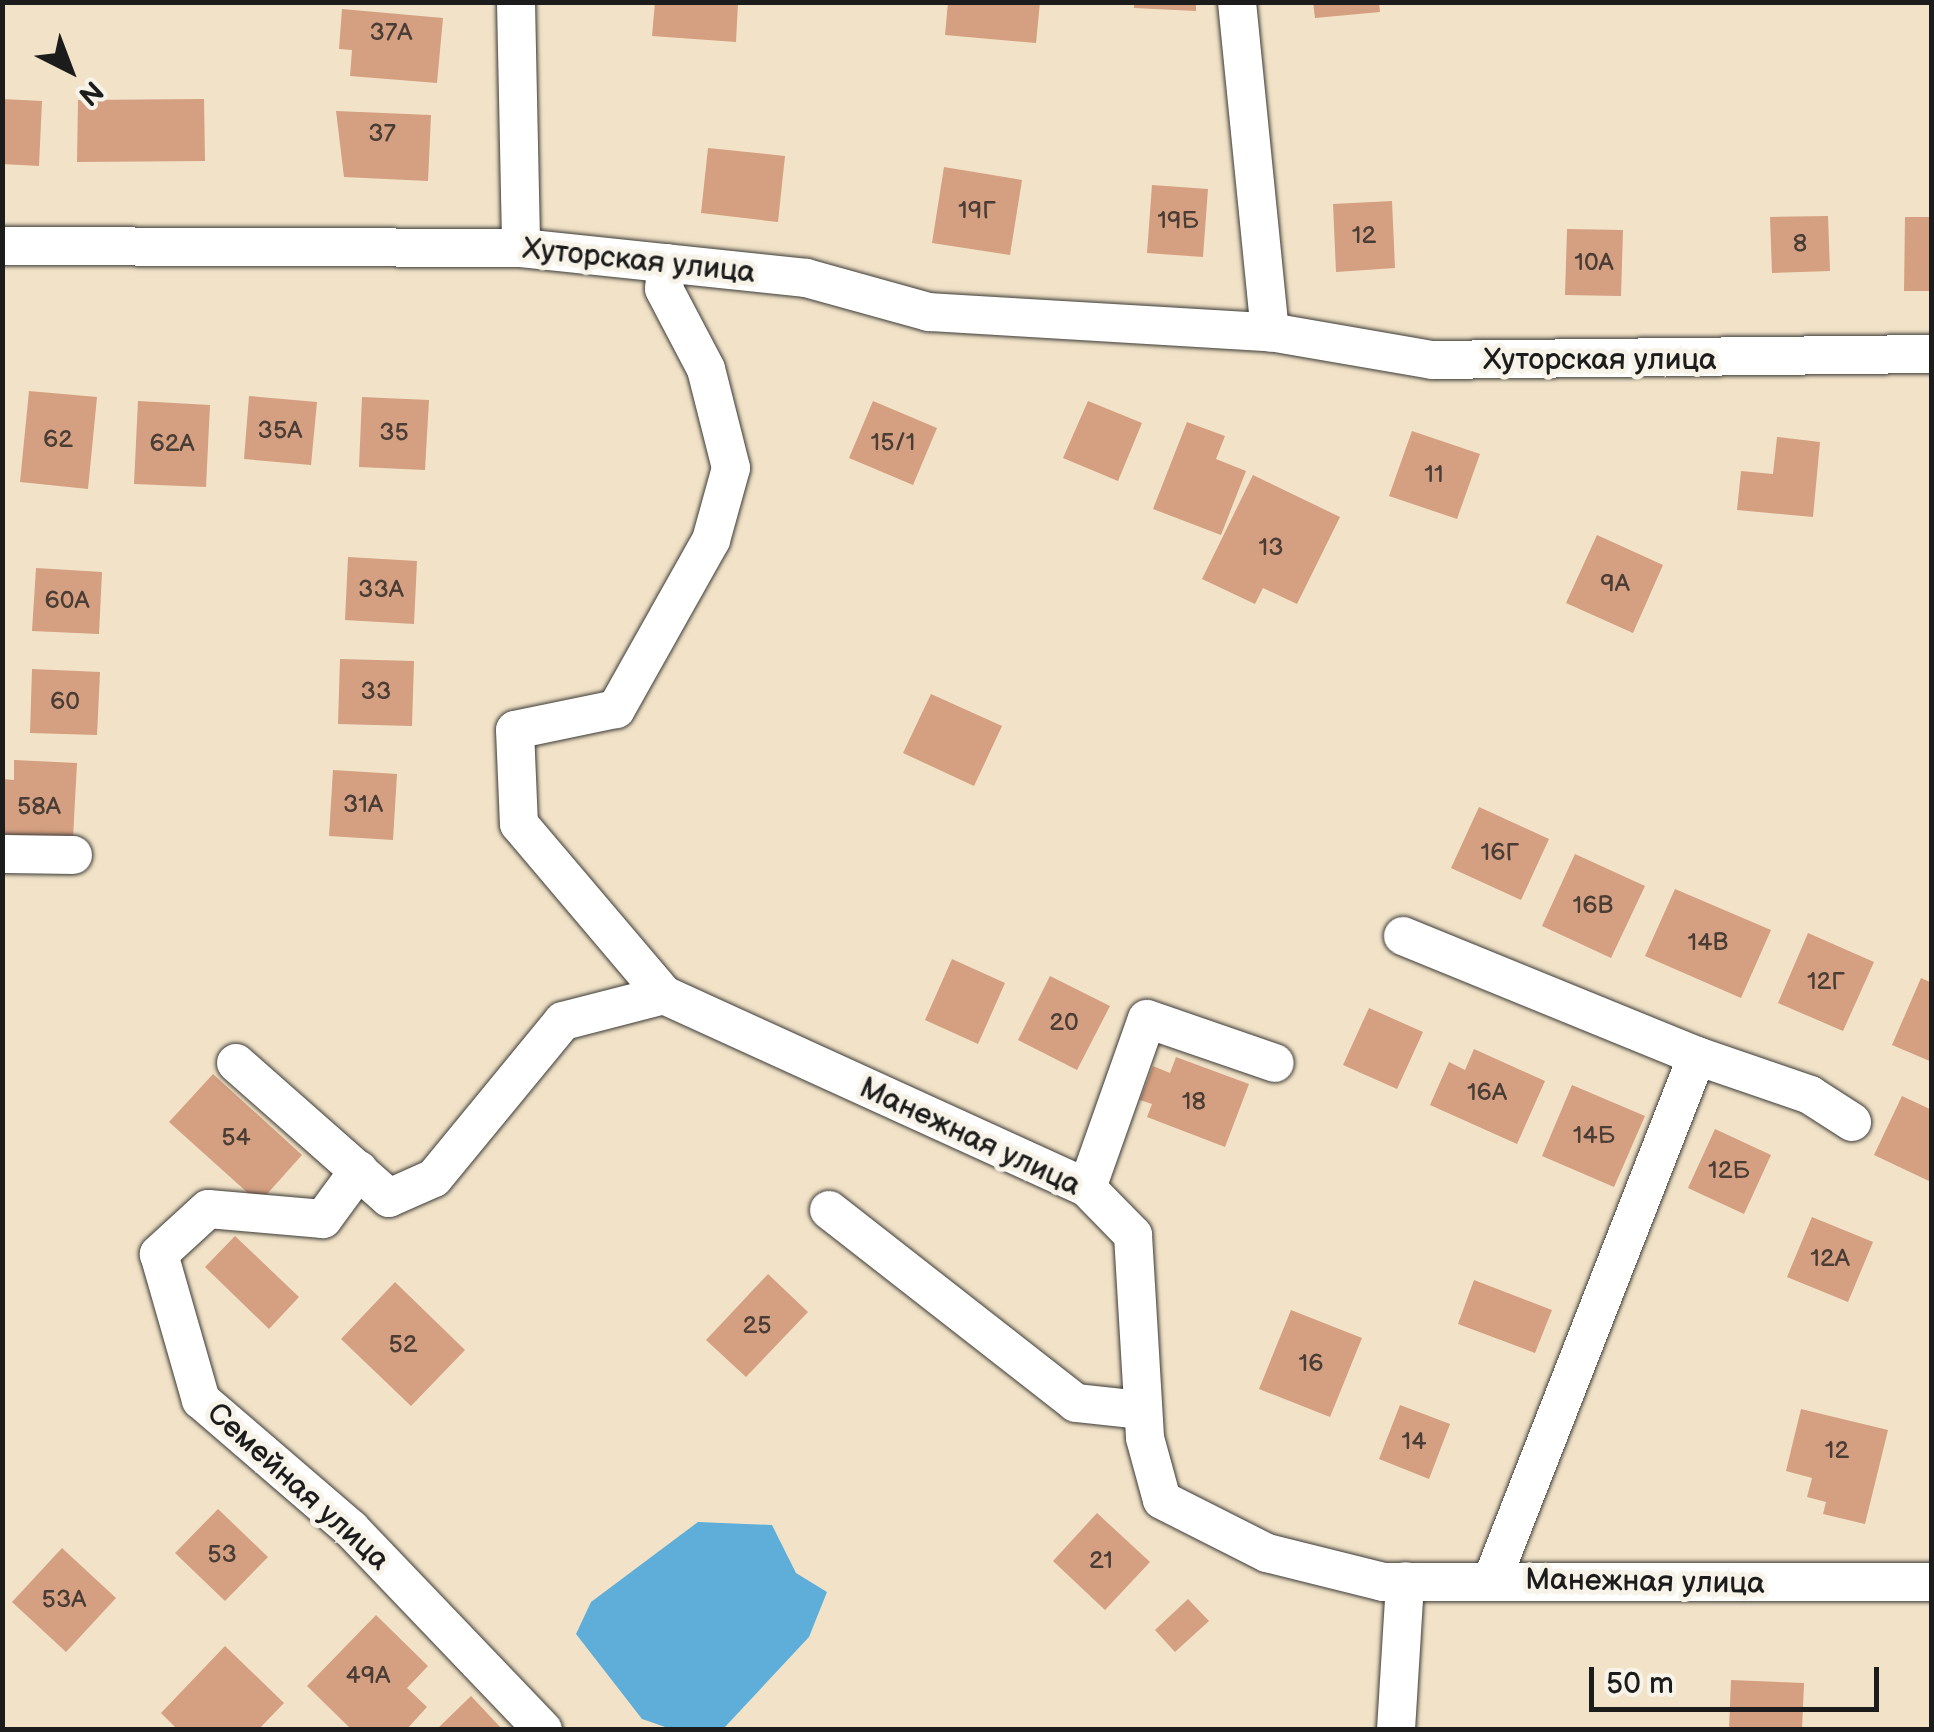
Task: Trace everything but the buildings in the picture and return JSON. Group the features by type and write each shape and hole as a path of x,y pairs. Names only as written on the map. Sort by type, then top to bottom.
{"street":[{"path":"516,2 522,248"},
{"path":"1237,2 1270,332"},
{"name":"Хуторская улица","path":"2,246 522,248 806,278 928,312 1270,332 1432,360 1932,354"},
{"name":"Манежная улица","path":"666,263 664,289 706,369 731,468 711,540 616,709 515,730 519,824 664,995 1087,1188 1133,1235 1142,1410 1162,1500 1266,1553 1405,1581 1932,1582"},
{"path":"2,854 73,855"},
{"path":"1403,936 1697,1056 1810,1095 1852,1122"},
{"path":"236,1063 390,1198 434,1178 563,1021 664,995"},
{"path":"1087,1188 1148,1019 1275,1063"},
{"path":"1492,1580 1697,1056"},
{"name":"Семейная улица","path":"358,1170 323,1219 208,1210 159,1254 201,1400 351,1529 543,1730"},
{"path":"829,1210 1076,1403 1142,1410"},
{"path":"1396,1730 1405,1581"}],"water":[{"path":"698,1522 772,1525 796,1573 827,1592 809,1637 725,1727 671,1729 642,1719 576,1634 591,1602"}]}
